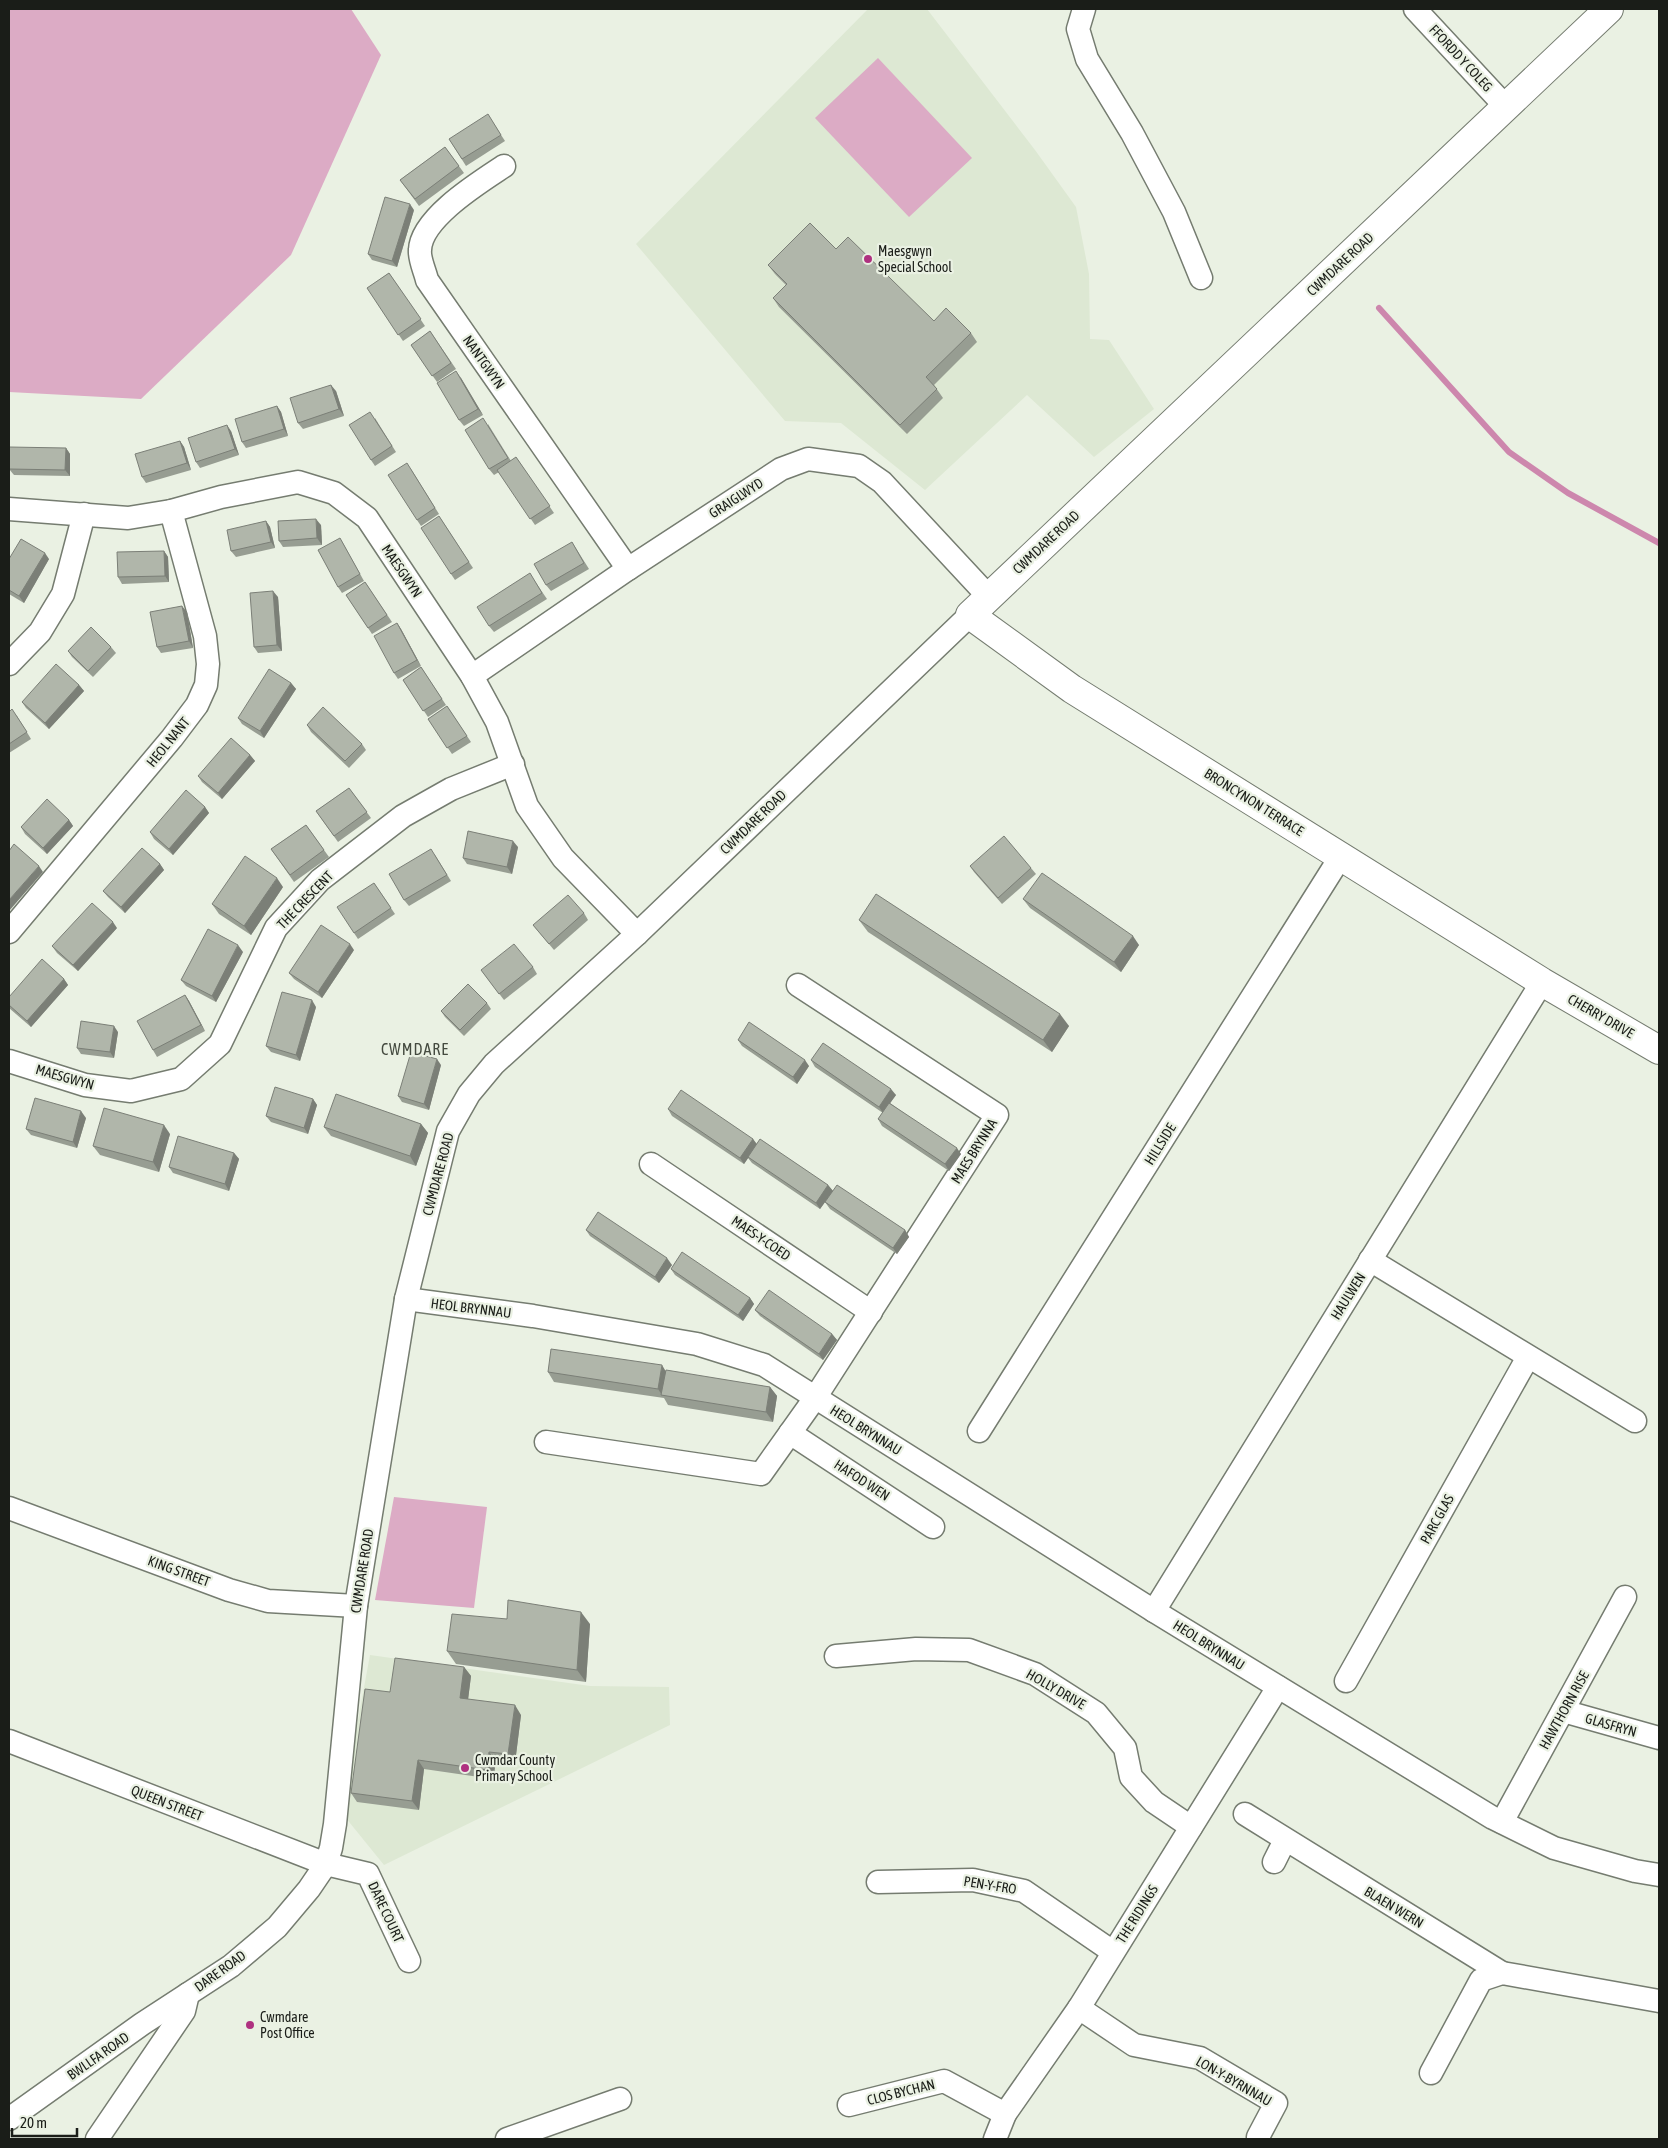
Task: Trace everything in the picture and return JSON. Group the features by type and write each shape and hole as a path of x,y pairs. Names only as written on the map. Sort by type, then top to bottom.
{"street":[{"path":"1084,9 1078,29 1087,59 1132,133 1174,212 1201,278"},
{"name":"FFORDD Y COLEG","path":"1415,9 1506,107"},
{"name":"CWMDARE ROAD","path":"326,1864 336,1824 356,1606 406,1299 448,1131 469,1094 494,1064 637,934 979,606 1609,9"},
{"name":"NANTGWYN","path":"504,166 464,193 429,226 420,250 427,280 628,569"},
{"name":"GRAIGLWYD","path":"472,676 628,569 781,469 808,459 859,466 882,482 979,606"},
{"name":"MAESGWYN","path":"9,509 128,518 171,511 220,497 298,482 334,493 367,518 472,676 497,722 527,806 563,858 637,934"},
{"name":"HEOL NANT","path":"9,932 172,738 197,705 206,685 208,664 205,636 171,511"},
{"path":"9,664 40,632 63,594 84,514"},
{"name":"BRONCYNON TERRACE","path":"979,606 1072,689 1542,982"},
{"name":"THE CRESCENT","path":"181,1079 220,1044 276,928 320,880 402,816 451,789 513,764"},
{"name":"HILLSIDE","path":"979,1431 1341,856"},
{"name":"CHERRY DRIVE","path":"1542,982 1659,1050"},
{"name":"HAULWEN","path":"1154,1611 1542,982"},
{"name":"MAES BRYNNA","path":"798,985 997,1114 871,1312"},
{"name":"MAESGWYN","path":"9,1061 85,1085 131,1091 181,1079"},
{"name":"MAES-Y-COED","path":"651,1164 871,1312"},
{"path":"1370,1260 1635,1421"},
{"name":"HEOL BRYNNAU","path":"406,1299 533,1316 697,1344 764,1365 1154,1611 1502,1822 1554,1848 1635,1871 1659,1875"},
{"path":"546,1442 761,1474 815,1398 871,1312"},
{"name":"PARC GLAS","path":"1346,1681 1528,1357"},
{"name":"HAFOD WEN","path":"790,1433 934,1527"},
{"name":"KING STREET","path":"9,1508 229,1590 268,1601 356,1606"},
{"name":"HAWTHORN RISE","path":"1502,1822 1625,1597"},
{"name":"HOLLY DRIVE","path":"836,1656 916,1649 969,1650 1035,1674 1096,1713 1125,1748 1131,1777 1154,1802 1191,1827"},
{"name":"THE RIDINGS","path":"996,2139 1005,2114 1079,2008 1278,1687"},
{"name":"GLASFRYN","path":"1563,1711 1659,1738"},
{"name":"QUEEN STREET","path":"9,1741 326,1864"},
{"name":"BLAEN WERN","path":"1245,1814 1502,1973 1659,2001"},
{"path":"1274,1862 1285,1840"},
{"name":"DARE COURT","path":"326,1864 368,1874 409,1961"},
{"name":"DARE ROAD","path":"97,2139 184,2011 188,1994 231,1966 277,1927 309,1889 326,1864"},
{"name":"PEN-Y-FRO","path":"878,1882 973,1880 1024,1891 1113,1952"},
{"path":"1431,2073 1482,1980 1502,1973"},
{"name":"BWLLFA ROAD","path":"9,2119 188,1994"},
{"name":"LON-Y-BYRNNAU","path":"1079,2008 1134,2046 1200,2058 1276,2103 1258,2137"},
{"name":"CLOS BYCHAN","path":"849,2105 944,2081 1005,2114"},
{"path":"507,2139 620,2099"}],"shaded area":[{"path":"9,9 351,9 381,55 291,255 141,399 9,392"},
{"name":"Maesgwyn Special School","path":"868,9 927,9 1035,150 1076,207 1089,274 1090,339 1109,340 1154,409 1094,457 1027,395 925,490 841,423 785,421 636,244"},
{"path":"878,58 972,158 909,217 815,118"},
{"path":"394,1497 487,1507 474,1608 375,1600"},
{"name":"Cwmdar County Primary School","path":"370,1655 590,1686 669,1687 670,1725 384,1865 341,1812"}],"building":[{"path":"488,114 501,135 462,159 449,139"},
{"path":"445,147 459,166 415,199 400,180"},
{"path":"385,197 410,204 392,261 368,254"},
{"path":"810,223 836,249 848,237 934,321 946,308 971,333 926,377 937,389 900,425 773,298 787,284 768,265"},
{"path":"389,273 421,319 398,335 367,288"},
{"path":"430,331 451,363 432,376 411,345"},
{"path":"456,371 478,409 459,420 437,383"},
{"path":"331,385 339,409 298,423 290,398"},
{"path":"277,406 284,429 242,442 235,419"},
{"path":"370,412 392,446 371,460 349,425"},
{"path":"483,418 508,458 489,469 465,430"},
{"path":"227,425 235,449 196,462 188,438"},
{"path":"180,441 187,463 142,477 135,454"},
{"path":"9,447 66,448 65,470 9,469"},
{"path":"516,457 550,506 530,519 497,470"},
{"path":"407,463 435,508 417,520 388,475"},
{"path":"439,516 469,562 451,574 421,528"},
{"path":"316,519 317,538 279,541 278,521"},
{"path":"266,521 271,542 231,551 227,530"},
{"path":"340,538 360,574 338,587 318,550"},
{"path":"21,539 45,553 19,596 9,590 9,559"},
{"path":"572,542 584,563 546,585 534,564"},
{"path":"164,551 165,576 118,577 117,552"},
{"path":"530,573 542,593 489,626 477,607"},
{"path":"365,582 387,615 368,628 346,595"},
{"path":"273,591 277,645 254,647 250,593"},
{"path":"182,606 189,641 157,647 150,612"},
{"path":"397,623 417,660 394,673 374,636"},
{"path":"91,627 111,647 88,671 68,651"},
{"path":"56,664 79,685 45,723 22,702"},
{"path":"421,667 442,699 423,711 403,680"},
{"path":"269,669 291,683 260,731 238,718"},
{"path":"447,706 467,736 447,748 428,719"},
{"path":"323,707 362,744 345,761 307,725"},
{"path":"12,709 27,732 9,744 9,712"},
{"path":"231,738 250,755 218,793 198,776"},
{"path":"349,788 367,812 334,836 316,811"},
{"path":"186,790 205,807 169,849 150,832"},
{"path":"47,799 69,820 43,848 21,827"},
{"path":"306,825 324,850 290,875 271,849"},
{"path":"468,831 513,841 507,867 463,858"},
{"path":"1004,836 1031,868 998,898 970,866"},
{"path":"14,844 39,866 9,900 9,851"},
{"path":"142,848 160,864 121,907 103,891"},
{"path":"431,849 447,875 404,900 389,874"},
{"path":"245,856 277,878 244,926 212,904"},
{"path":"1042,873 1133,936 1114,962 1023,899"},
{"path":"374,883 391,908 354,933 337,907"},
{"path":"876,894 1060,1014 1043,1040 859,920"},
{"path":"568,895 584,913 549,944 533,925"},
{"path":"92,903 113,922 73,965 52,946"},
{"path":"321,925 350,944 318,992 289,973"},
{"path":"208,929 238,945 212,996 181,980"},
{"path":"514,944 533,967 499,994 481,970"},
{"path":"42,959 64,979 27,1021 9,1005 9,997"},
{"path":"468,984 487,1003 460,1030 441,1011"},
{"path":"282,992 312,1000 296,1055 266,1046"},
{"path":"185,995 201,1025 153,1050 137,1021"},
{"path":"81,1021 114,1026 110,1052 77,1048"},
{"path":"749,1022 805,1060 793,1077 738,1040"},
{"path":"823,1043 891,1089 879,1107 811,1060"},
{"path":"411,1052 437,1059 424,1104 398,1096"},
{"path":"275,1087 313,1099 304,1128 266,1116"},
{"path":"681,1090 753,1139 740,1158 668,1109"},
{"path":"336,1094 421,1124 410,1156 324,1127"},
{"path":"35,1098 81,1111 73,1142 26,1129"},
{"path":"889,1103 957,1148 945,1164 878,1119"},
{"path":"104,1108 164,1125 153,1162 93,1146"},
{"path":"178,1136 234,1153 225,1184 169,1167"},
{"path":"760,1139 828,1185 816,1203 748,1157"},
{"path":"837,1185 905,1230 893,1248 825,1202"},
{"path":"598,1212 667,1258 655,1277 586,1230"},
{"path":"682,1252 750,1298 738,1315 671,1269"},
{"path":"769,1290 832,1334 819,1354 755,1310"},
{"path":"551,1349 662,1365 658,1389 548,1372"},
{"path":"666,1370 770,1387 766,1412 661,1395"},
{"path":"508,1600 581,1612 577,1670 447,1651 452,1614 507,1619"},
{"path":"395,1658 464,1667 460,1698 515,1705 508,1754 489,1752 487,1770 418,1760 412,1801 351,1793 365,1689 390,1692"}],"waterway":[{"path":"1379,308 1509,452 1568,493 1659,543"}],"place":[{"name":"Maesgwyn Special School","path":"868,259"},
{"name":"Cwmdar County Primary School","path":"465,1768"},
{"name":"Cwmdare Post Office","path":"250,2025"}],"district":[{"name":"CWMDARE","path":"415,1049"}]}
